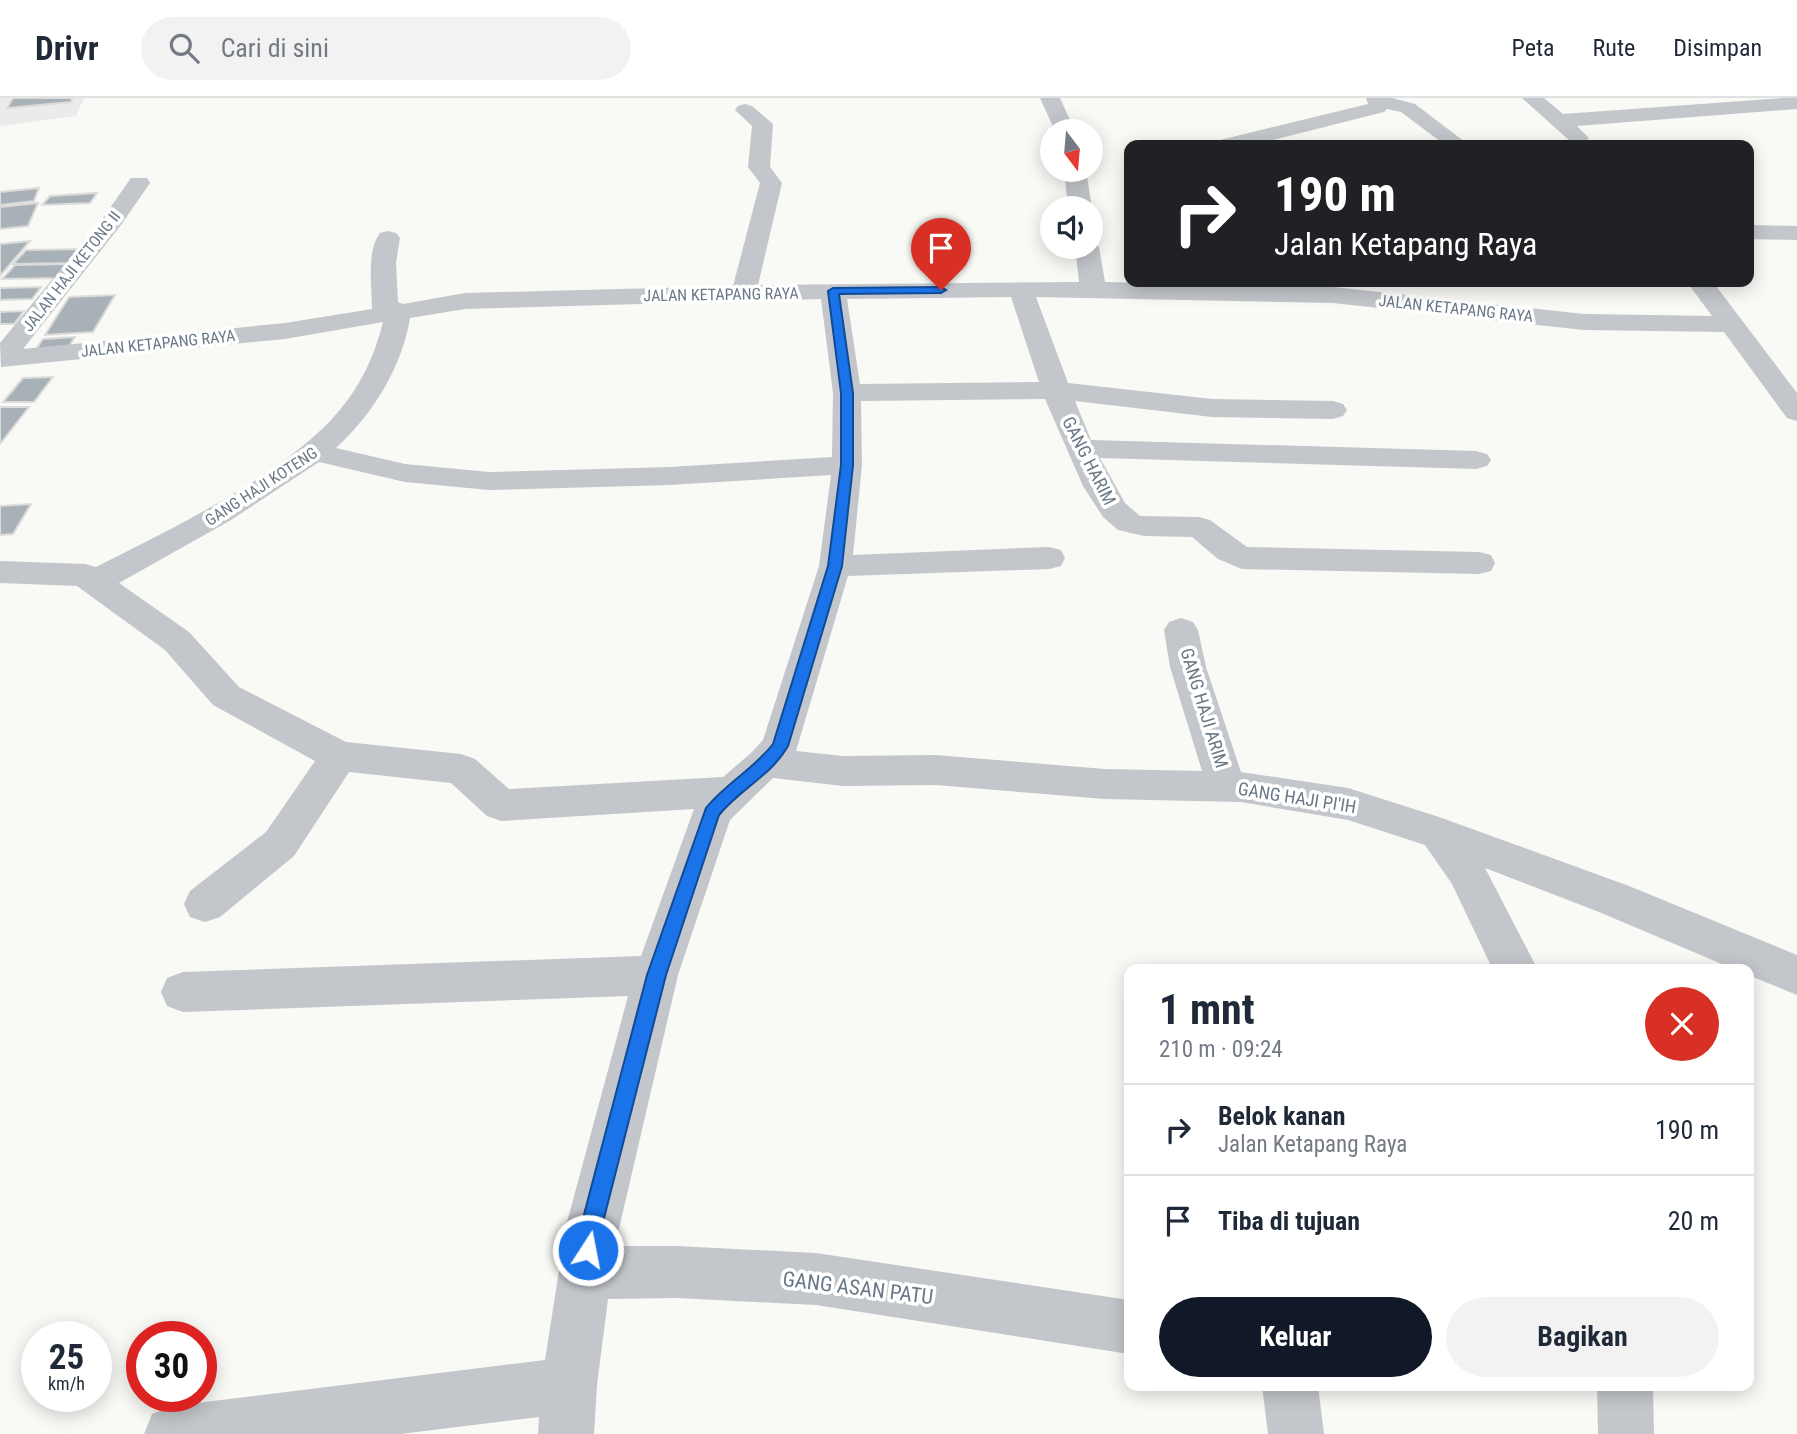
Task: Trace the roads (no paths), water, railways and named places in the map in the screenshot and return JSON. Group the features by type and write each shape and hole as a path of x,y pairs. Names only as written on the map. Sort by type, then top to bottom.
{"street":[{"path":"1050,98 1060,119"},
{"path":"1532,98 1580,140"},
{"path":"1248,140 1377,108 1377,99 1408,108 1451,140"},
{"path":"1559,121 1797,103"},
{"path":"744,110 763,124 759,167 771,183 744,293"},
{"path":"1591,140 1744,124"},
{"name":"JALAN HAJI KETONG II","path":"1,359 113,220 139,183"},
{"path":"1754,232 1797,233"},
{"name":"GANG HAJI KOTENG","path":"96,581 202,524 316,452 358,408 382,369 395,330 384,262 388,238"},
{"path":"1089,259 1093,289"},
{"path":"1704,287 1794,403"},
{"name":"GANG HARIM","path":"1021,289 1054,390 1113,510 1128,523 1199,527 1232,555 1242,558 1479,563"},
{"name":"JALAN KETAPANG RAYA","path":"1,359 285,331 391,312 506,298 833,291 1093,289 1333,295 1584,322 1730,324"},
{"path":"173,1434 567,1409 592,1226 656,975 712,813 728,792 768,763 780,746 835,566 847,465 847,393 833,291"},
{"path":"847,393 1054,390 1212,408 1334,410"},
{"path":"1082,449 1476,460"},
{"path":"316,452 405,472 489,481 669,476 847,465"},
{"path":"835,566 1049,558"},
{"path":"0,572 85,575 177,641 226,696 339,756 461,769 501,805 728,792"},
{"name":"GANG HAJI ARIM","path":"1181,630 1188,667 1227,787"},
{"path":"205,904 280,844 339,756"},
{"name":"GANG HAJI PI'IH","path":"768,763 843,771 935,770 1105,784 1227,787 1348,804 1439,833 1614,899 1797,975"},
{"path":"1439,833 1467,873 1513,964"},
{"path":"183,992 656,975"},
{"name":"GANG ASAN PATU","path":"584,1273 677,1272 816,1279 1124,1326"},
{"path":"1291,1391 1296,1434"},
{"path":"1626,1391 1626,1434"}]}
